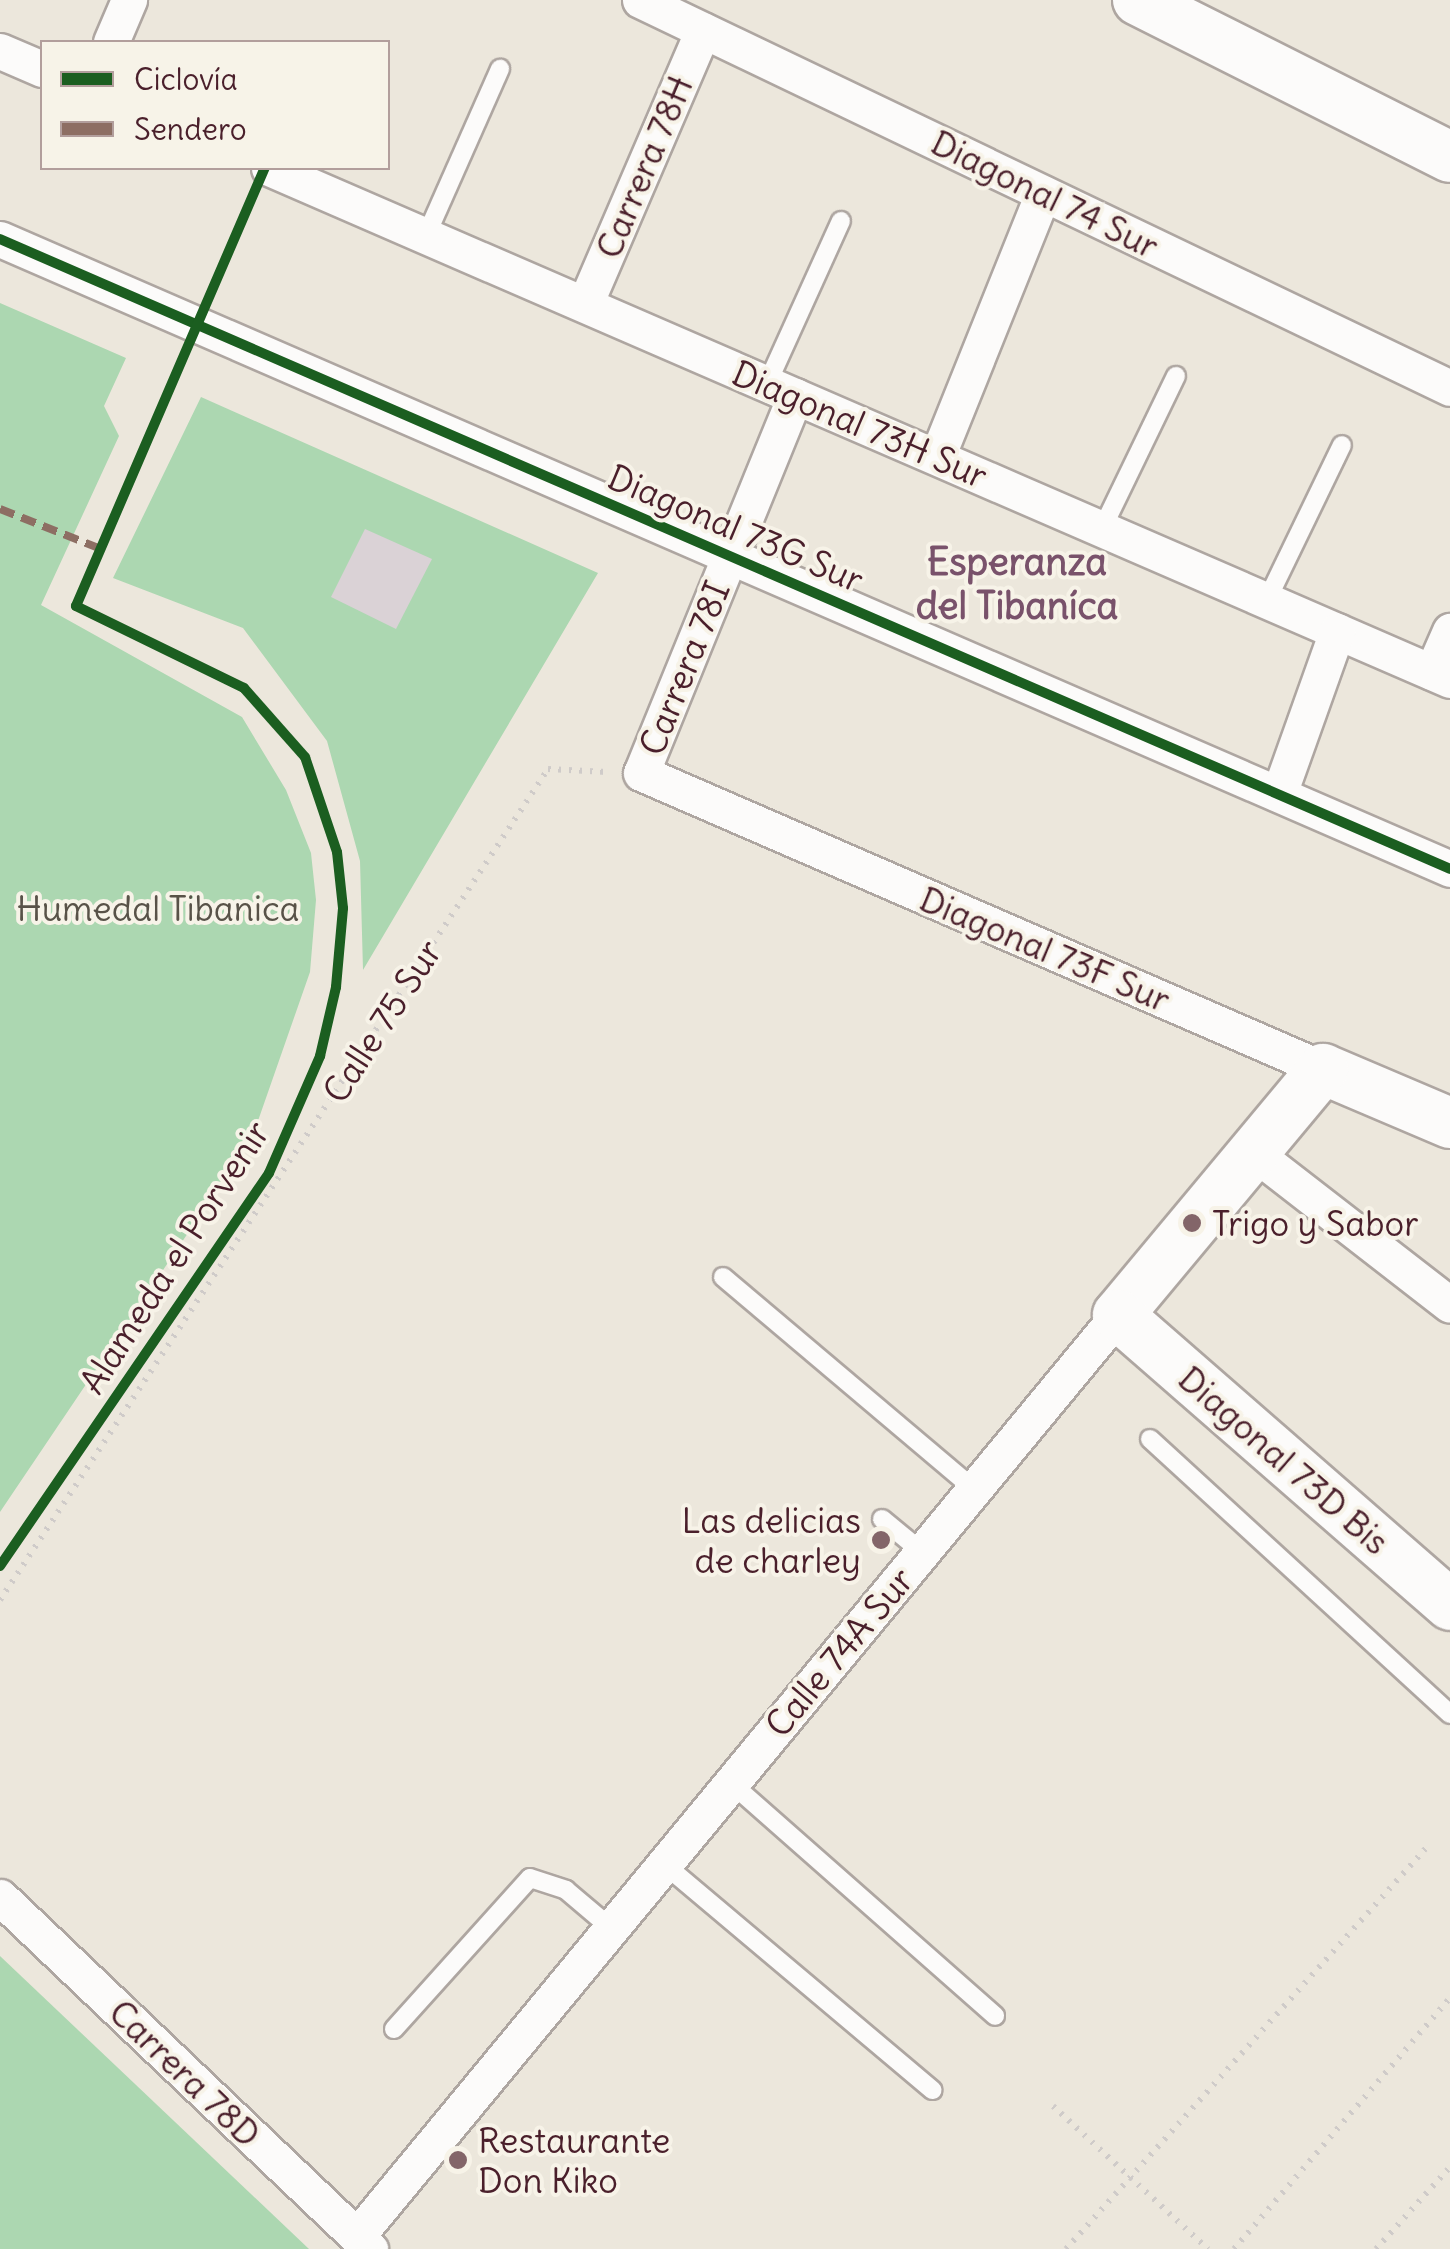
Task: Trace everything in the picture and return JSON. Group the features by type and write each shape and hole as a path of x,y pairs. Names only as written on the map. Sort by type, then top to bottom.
{"street":[{"path":"112,40 130,0"},
{"name":"Diagonal 74 Sur","path":"640,0 1450,388"},
{"path":"1138,0 1450,156"},
{"name":"Carrera 78H","path":"586,304 703,30"},
{"path":"0,50 40,68"},
{"name":"Diagonal 73H Sur","path":"274,170 1441,676"},
{"path":"937,458 1044,193"},
{"name":"Diagonal 73G Sur","path":"0,239 1450,868"},
{"name":"Carrera 78I","path":"641,773 730,556 781,390"},
{"path":"1280,794 1338,631"},
{"path":"1441,676 1450,632"},
{"name":"Diagonal 73F Sur","path":"641,773 1450,1123"},
{"name":"Calle 74A Sur","path":"363,2243 664,1864 1323,1069"},
{"path":"1254,1152 1450,1306"},
{"name":"Diagonal 73D Bis","path":"1118,1315 1450,1605"},
{"name":"Carrera 78D","path":"0,1897 363,2243"}],"lane":[{"path":"426,236 500,69"},
{"path":"781,390 842,221"},
{"path":"1102,528 1176,376"},
{"path":"1268,600 1342,445"},
{"path":"723,1276 974,1489"},
{"path":"1150,1439 1450,1714"},
{"path":"882,1519 922,1552"},
{"path":"731,1783 995,2016"},
{"path":"664,1864 932,2090"},
{"path":"394,2029 530,1878 566,1890 612,1928"}],"path":[{"path":"1066,2249 1428,1847"},
{"path":"1234,2249 1450,1998"},
{"path":"1053,2106 1208,2249"},
{"path":"1376,2249 1450,2167"}],"green space":[{"name":"Humedal Tibanica","path":"0,303 126,358 104,406 119,436 41,605 242,717 286,790 311,853 316,900 310,972 252,1138 0,1512"},
{"path":"201,397 598,573 363,970 360,861 327,741 243,628 113,578"},
{"path":"0,1956 309,2249 0,2249"}],"building":[{"path":"365,529 432,559 396,629 331,597"}],"marked path":[{"path":"0,509 101,549"}],"cycle path":[{"name":"Calle 75 Sur","path":"0,1566 269,1173 320,1056 336,987 343,908 337,852 305,757 244,688 76,606 264,170"},
{"path":"0,239 1450,869"}],"place":[{"name":"Trigo y Sabor","path":"1192,1223"},
{"name":"Las delicias de charley","path":"881,1540"},
{"name":"Restaurante Don Kiko","path":"458,2160"}],"district":[{"name":"Esperanza del Tibaníca","path":"1017,584"}]}
